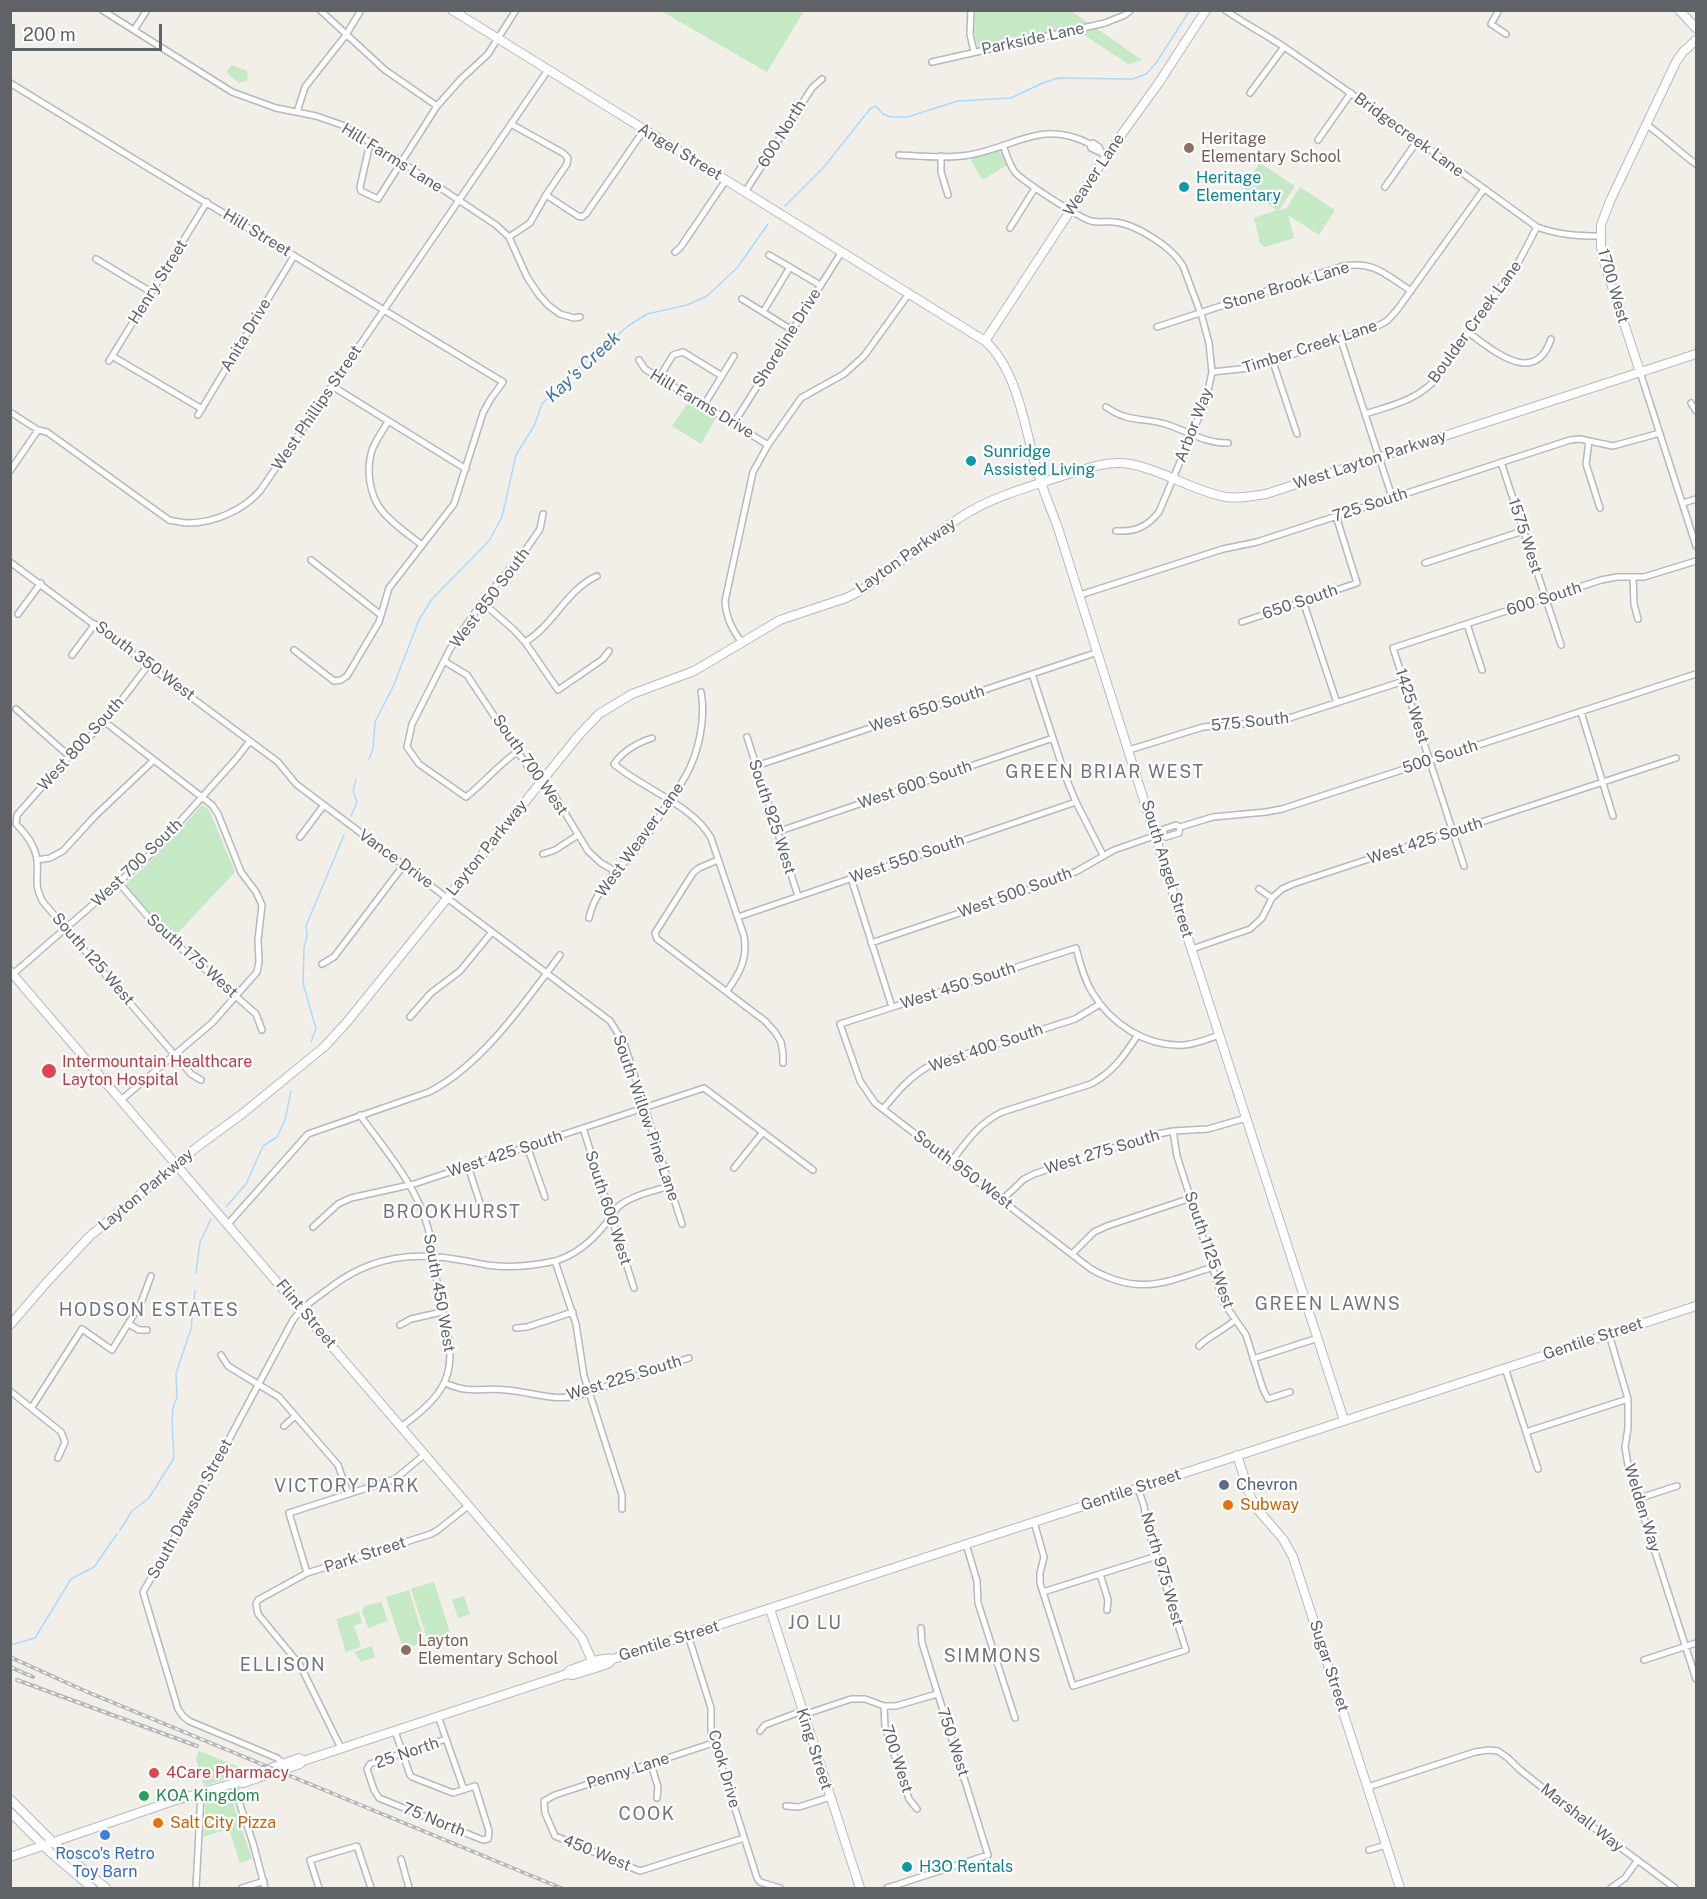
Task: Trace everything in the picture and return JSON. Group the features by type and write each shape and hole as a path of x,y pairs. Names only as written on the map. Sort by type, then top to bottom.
{"main road":[{"name":"Angel Street","path":"452,10 908,295"},
{"name":"Weaver Lane","path":"985,341 1070,210 1103,154 1158,84 1206,10"},
{"path":"1679,10 1696,28"},
{"name":"1700 West","path":"1640,372 1603,259 1601,225 1606,209 1676,62 1696,40"},
{"name":"South Angel Street","path":"908,295 985,341 1000,358 1010,378 1042,483 1160,834 1219,1035 1344,1420"},
{"name":"West Layton Parkway","path":"1042,483 1090,467 1128,464 1144,467 1210,493 1246,498 1266,494 1696,354"},
{"name":"Layton Parkway","path":"10,1325 90,1236 324,1047 347,1022 541,781 599,714 632,694 694,671 780,620 846,598 862,590 971,511 1042,483"},
{"name":"Flint Street","path":"12,972 582,1638 593,1663"},
{"name":"Gentile Street","path":"10,1857 201,1793 235,1783 243,1783 341,1748 568,1674 570,1671 593,1663 612,1660 770,1609 1696,1306"},
{"name":"Sugar Street","path":"1237,1455 1251,1498 1293,1557 1400,1888"},
{"name":"King Street","path":"770,1609 860,1888"},
{"name":"Gentile Street","path":"568,1674 573,1675 612,1660"},
{"name":"Gentile Street","path":"235,1783 241,1778 283,1763 299,1758 303,1761"},
{"path":"10,1799 83,1870 106,1888"},
{"path":"10,1812 44,1846 92,1888"}],"street":[{"name":"Hill Farms Lane","path":"102,10 232,92 259,103 316,116 342,125 459,200 496,225 509,237 527,277 548,305 566,317 579,317"},
{"path":"134,30 147,10"},
{"path":"320,10 385,70 437,106"},
{"path":"297,112 305,87 346,35 361,10"},
{"path":"370,143 360,187 362,191 378,199 437,106 488,54 516,10"},
{"path":"970,10 970,34 974,52"},
{"name":"Parkside Lane","path":"933,62 1105,23 1131,10"},
{"name":"Bridgecreek Lane","path":"1225,10 1351,93 1538,227 1569,236 1600,236"},
{"path":"1499,10 1491,24 1506,34"},
{"path":"1250,93 1284,47"},
{"name":"West Phillips Street","path":"10,412 38,430 47,432 169,520 187,524 207,521 237,510 250,502 260,491 548,70"},
{"name":"600 North","path":"746,192 812,87 822,79"},
{"name":"Hill Street","path":"10,83 503,382 483,413 466,469"},
{"path":"1317,140 1351,93"},
{"path":"509,237 530,223 567,164 568,158 511,124"},
{"path":"1646,124 1696,164"},
{"path":"546,195 582,217 644,130"},
{"path":"899,155 970,155 1035,135 1049,133 1065,134 1090,144 1090,148 1103,154"},
{"path":"1385,187 1417,141"},
{"name":"Arbor Way","path":"1003,145 1014,171 1035,188 1083,218 1094,222 1114,222 1138,229 1170,251 1183,266 1201,312 1209,343 1212,372 1206,400 1159,512 1151,522 1139,529 1127,532 1116,531"},
{"path":"941,156 941,172 948,195"},
{"path":"675,252 726,180"},
{"path":"1010,228 1035,188"},
{"name":"Timber Creek Lane","path":"1212,372 1240,370 1274,362 1372,329 1387,321 1484,189"},
{"name":"Henry Street","path":"172,392 111,358 207,202"},
{"name":"Boulder Creek Lane","path":"1365,414 1410,399 1424,391 1434,381 1518,263 1538,227"},
{"name":"Shoreline Drive","path":"734,423 841,253"},
{"path":"769,255 820,285"},
{"name":"Anita Drive","path":"172,392 200,412 294,256"},
{"path":"96,259 151,292"},
{"name":"Stone Brook Lane","path":"1157,327 1357,264 1381,270 1411,291"},
{"path":"763,312 790,267"},
{"path":"742,643 730,625 725,601 753,472 768,444 801,398 844,374 864,356 908,295"},
{"path":"742,299 792,330"},
{"path":"1469,333 1504,358 1518,363 1538,358 1547,351 1551,339"},
{"path":"1341,340 1392,497"},
{"path":"659,378 673,355 683,352 722,376"},
{"path":"704,405 734,357"},
{"name":"Hill Farms Drive","path":"639,360 645,369 768,444"},
{"path":"1274,362 1297,434"},
{"name":"1700 West","path":"1640,372 1696,546"},
{"path":"294,650 334,681 347,676 379,622 384,599 395,578 454,504 466,469 332,386"},
{"path":"1691,403 1696,411"},
{"path":"1106,407 1119,416 1162,423 1215,444 1228,443"},
{"path":"388,422 375,443 370,458 371,488 383,513 422,545"},
{"path":"10,471 38,430"},
{"name":"725 South","path":"1080,595 1223,549 1257,542 1570,440 1580,439 1613,446 1660,433"},
{"path":"1588,441 1586,464 1600,508"},
{"name":"1575 West","path":"1501,462 1561,645"},
{"path":"1683,502 1696,499"},
{"name":"West 850 South","path":"517,752 466,797 419,764 407,747 412,724 444,661 482,602 540,529 543,514"},
{"name":"650 South","path":"1242,622 1357,583 1336,516"},
{"path":"1425,562 1523,531"},
{"path":"311,560 381,615"},
{"name":"600 South","path":"1393,648 1601,580 1657,574 1696,561"},
{"name":"South 350 West","path":"10,562 278,762"},
{"path":"525,642 545,626 580,586 597,576"},
{"path":"1633,577 1634,604 1638,619"},
{"path":"18,614 41,583"},
{"path":"1303,601 1336,703"},
{"path":"482,602 525,642 558,690 603,659 609,651"},
{"path":"72,655 95,624"},
{"path":"1467,624 1482,670"},
{"name":"1425 West","path":"1393,648 1464,866"},
{"name":"West 650 South","path":"756,766 1098,652"},
{"name":"South 700 West","path":"444,661 467,675 530,770 553,793 588,851 601,863 615,871"},
{"name":"West 800 South","path":"16,824 17,815 69,756 105,722 149,664"},
{"path":"1032,674 1076,802 1103,855"},
{"name":"500 South","path":"1160,834 1164,829 1176,825 1180,827 1213,817 1282,809 1696,674"},
{"name":"575 South","path":"1130,750 1203,727 1280,721 1404,681"},
{"name":"West Weaver Lane","path":"589,918 591,908 615,871 640,845 686,777 694,758 703,705 701,692"},
{"path":"16,709 69,756"},
{"path":"1581,712 1613,816"},
{"path":"105,722 212,805 218,814 240,872 260,898 262,905 257,972 212,1023 121,1100"},
{"name":"South 925 West","path":"747,737 798,896"},
{"path":"652,738 640,742 619,758 614,765 696,818 711,838 738,916 746,949 741,969 727,991"},
{"name":"West 600 South","path":"777,832 1053,738"},
{"name":"West 700 South","path":"12,972 67,928 151,854 250,741"},
{"name":"West 425 South","path":"1192,949 1250,929 1262,918 1272,898 1282,889 1303,880 1676,758"},
{"path":"37,860 50,858 63,851 95,816 154,760"},
{"name":"Vance Drive","path":"278,762 296,784 546,973"},
{"name":"West 550 South","path":"738,916 1076,802"},
{"path":"300,837 324,805"},
{"name":"South 125 West","path":"16,824 25,832 33,845 37,860 36,883 43,902 191,1074 201,1080"},
{"name":"West 500 South","path":"871,943 1057,880 1103,855 1160,834"},
{"path":"543,854 555,850 578,835"},
{"path":"718,860 693,873 654,933 657,939 727,991 775,1032 781,1042 783,1063"},
{"path":"322,964 334,957 402,866"},
{"path":"851,878 892,1008"},
{"name":"South 175 West","path":"120,883 156,926 256,1014 262,1029"},
{"path":"1259,889 1272,898"},
{"path":"410,1017 431,993 460,971 492,932"},
{"name":"West 450 South","path":"840,1024 1076,948 1085,978 1100,1004"},
{"path":"228,1224 308,1134 446,1084 509,1021 560,955"},
{"name":"South Willow Pine Lane","path":"546,973 610,1021 624,1043 682,1224"},
{"path":"1100,1004 1113,1018 1137,1036 1157,1043 1186,1045 1219,1035"},
{"name":"West 400 South","path":"883,1109 904,1083 931,1065 1075,1019 1100,1004"},
{"name":"South 950 West","path":"840,1024 860,1081 867,1094 883,1109 1091,1269 1110,1280 1138,1286 1163,1283 1213,1267"},
{"path":"951,1161 975,1130 991,1117 1091,1084 1103,1077 1121,1060 1137,1036"},
{"name":"West 425 South","path":"313,1227 338,1204 351,1198 409,1185 704,1088 763,1132"},
{"name":"South 450 West","path":"360,1115 409,1185 424,1214 434,1256 435,1278 450,1356 445,1383"},
{"name":"West 275 South","path":"1002,1200 1024,1179 1034,1174 1153,1135 1173,1131 1208,1129 1246,1118"},
{"name":"South 600 West","path":"583,1128 634,1288"},
{"name":"South 1125 West","path":"1173,1131 1175,1149 1224,1303 1245,1335 1268,1399 1290,1392"},
{"path":"734,1168 763,1132 813,1170"},
{"path":"528,1146 545,1197"},
{"path":"468,1166 480,1203"},
{"path":"622,1509 622,1496 584,1376 573,1311 555,1261 570,1256 596,1236 620,1205 638,1196 670,1186"},
{"path":"1072,1254 1094,1232 1191,1198"},
{"name":"South Dawson Street","path":"283,1763 277,1758 183,1716 178,1709 143,1592 197,1499 293,1320 302,1310 360,1268 403,1256 434,1256 487,1265 508,1266 555,1261"},
{"path":"32,1407 82,1329 112,1350 141,1303 151,1276"},
{"path":"516,1328 527,1327 573,1311"},
{"path":"400,1325 411,1319 442,1312"},
{"path":"1199,1346 1236,1320"},
{"path":"129,1324 139,1330 147,1330"},
{"name":"Welden Way","path":"1609,1334 1628,1399 1628,1428 1625,1447 1629,1472 1696,1679"},
{"path":"1253,1359 1318,1338"},
{"path":"221,1355 228,1366 279,1397 338,1465 348,1493"},
{"name":"West 225 South","path":"445,1383 466,1390 509,1390 562,1399 589,1392 680,1358 689,1359"},
{"path":"1505,1368 1538,1469"},
{"path":"401,1427 427,1406 445,1383"},
{"path":"10,1391 61,1432 64,1445 58,1458"},
{"path":"1526,1432 1628,1399"},
{"path":"284,1426 294,1417"},
{"path":"307,1573 289,1513 394,1479 424,1455"},
{"path":"1637,1499 1677,1486"},
{"name":"North 975 West","path":"1043,1592 1073,1686 1186,1650 1148,1529 1138,1488"},
{"name":"Park Street","path":"341,1748 300,1665 258,1614 256,1604 258,1600 307,1573 431,1534 468,1506"},
{"path":"1034,1522 1044,1557 1040,1573 1043,1592 1156,1556"},
{"path":"966,1544 977,1581 978,1603 1015,1718"},
{"path":"1100,1574 1108,1600 1107,1610"},
{"name":"750 West","path":"887,1888 988,1855 937,1694 922,1643 921,1628"},
{"name":"Cook Drive","path":"688,1635 711,1708 710,1725 713,1743 757,1878 760,1882 780,1888"},
{"path":"1644,1660 1696,1643"},
{"path":"760,1731 765,1725 851,1699 864,1699 884,1706 904,1704 937,1694"},
{"name":"700 West","path":"884,1706 885,1727 909,1799 917,1809"},
{"path":"395,1731 410,1775 453,1793 464,1790 438,1716"},
{"name":"25 North","path":"379,1798 374,1790 368,1767 370,1764 446,1739"},
{"name":"Penny Lane","path":"544,1801 555,1795 713,1743"},
{"name":"Marshall Way","path":"1368,1787 1476,1752 1498,1751 1637,1861 1676,1888"},
{"path":"651,1764 658,1788 657,1798"},
{"path":"235,1783 266,1888"},
{"name":"75 North","path":"379,1798 483,1840 488,1839 489,1831 475,1786 464,1790"},
{"path":"196,1888 201,1793"},
{"path":"786,1806 799,1807 830,1797"},
{"name":"450 West","path":"544,1801 545,1812 555,1836 640,1871 744,1838"},
{"path":"1369,1850 1386,1845"},
{"path":"319,1888 310,1860 357,1846 371,1888"},
{"path":"400,1859 409,1888"},
{"path":"1611,1888 1625,1878 1637,1861"},
{"path":"242,1888 264,1881"}],"green space":[{"path":"661,11 804,11 767,72"},
{"path":"975,11 1071,11 1142,60 1128,64 1072,27 978,48 974,32"},
{"path":"232,65 247,71 246,81 239,83 229,75 227,71"},
{"path":"999,150 1007,165 982,180 970,158"},
{"path":"1260,163 1295,186 1279,210 1286,209 1300,187 1335,210 1319,235 1288,215 1294,238 1265,247 1260,243 1254,218 1277,210 1243,188"},
{"path":"689,401 716,418 701,444 672,426"},
{"path":"202,805 209,810 235,872 174,937 157,922 125,885 155,857"},
{"path":"434,1582 450,1633 428,1641 411,1589"},
{"path":"409,1590 425,1642 403,1649 386,1597"},
{"path":"464,1596 470,1614 458,1618 452,1600"},
{"path":"381,1602 388,1621 368,1628 362,1611 365,1606"},
{"path":"359,1612 362,1623 354,1626 361,1647 346,1652 336,1619"},
{"path":"372,1646 375,1657 361,1662 354,1652"},
{"path":"199,1751 249,1771 204,1786 196,1758"},
{"path":"225,1792 230,1794 252,1859 240,1863 229,1829 203,1837 206,1799"}],"waterway":[{"name":"Kay's Creek","path":"785,206 824,167 870,109 876,106 883,114 891,117 907,117 958,101 1011,98 1059,78 1133,79 1146,74 1156,63 1190,10"},
{"name":"Kay's Creek","path":"369,759 373,749 375,722 393,687 419,620 432,599 489,541 502,517 516,455 534,426 542,404 563,381 628,326 647,314 687,305 707,296 737,268 768,224"},
{"name":"Kay's Creek","path":"351,816 357,802 353,791 356,780"},
{"name":"Kay's Creek","path":"311,1042 316,1029 303,983 306,926 344,835"},
{"name":"Kay's Creek","path":"226,1207 246,1184 263,1146 277,1137 285,1120 291,1091"},
{"name":"Kay's Creek","path":"196,1273 200,1242 211,1219"},
{"name":"Kay's Creek","path":"120,1530 132,1511 149,1498 174,1458 172,1422 177,1397 176,1373 191,1329 195,1290"},
{"name":"Kay's Creek","path":"10,1645 35,1638 71,1579 94,1567 117,1534"}],"railway":[{"path":"10,1657 85,1691 561,1888"},
{"path":"10,1667 33,1677"},
{"path":"17,1680 197,1746"}],"place":[{"name":"Heritage Elementary School","path":"1189,148"},
{"name":"Heritage Elementary","path":"1184,187"},
{"name":"Sunridge Assisted Living","path":"971,461"},
{"name":"Intermountain Healthcare Layton Hospital","path":"49,1071"},
{"name":"Chevron","path":"1224,1485"},
{"name":"Subway","path":"1228,1505"},
{"name":"Layton Elementary School","path":"406,1650"},
{"name":"4Care Pharmacy","path":"154,1773"},
{"name":"KOA Kingdom","path":"144,1796"},
{"name":"Salt City Pizza","path":"158,1823"},
{"name":"Rosco's Retro Toy Barn","path":"105,1835"},
{"name":"H3O Rentals","path":"907,1867"}],"district":[{"name":"GREEN BRIAR WEST","path":"1105,772"},
{"name":"BROOKHURST","path":"452,1212"},
{"name":"GREEN LAWNS","path":"1328,1304"},
{"name":"HODSON ESTATES","path":"149,1310"},
{"name":"VICTORY PARK","path":"347,1486"},
{"name":"JO LU","path":"815,1623"},
{"name":"SIMMONS","path":"993,1656"},
{"name":"ELLISON","path":"283,1665"},
{"name":"COOK","path":"647,1814"}]}
